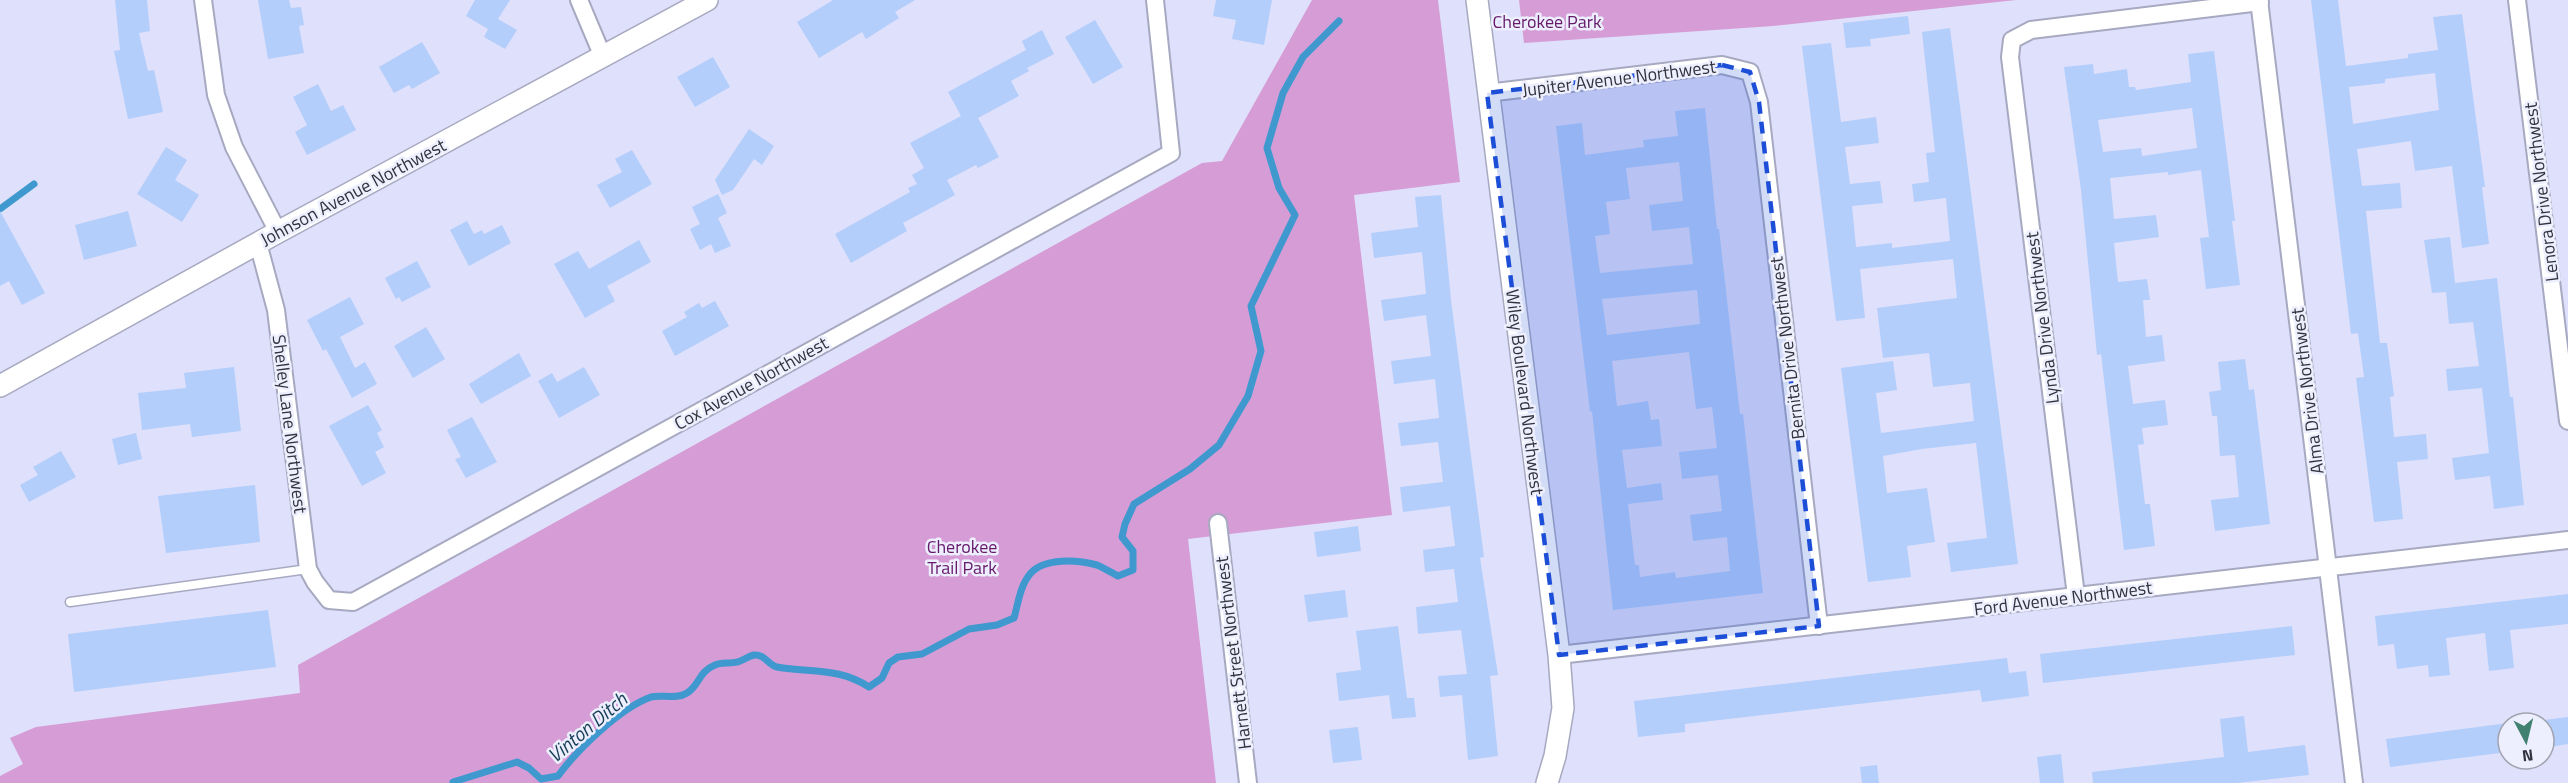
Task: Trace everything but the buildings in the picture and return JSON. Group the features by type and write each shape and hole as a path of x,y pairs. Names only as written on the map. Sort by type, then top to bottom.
{"street":[{"path":"203,0 216,95 234,147 278,232"},
{"path":"579,0 603,57"},
{"name":"Johnson Avenue Northwest","path":"0,386 278,232 707,0"},
{"name":"Cox Avenue Northwest","path":"329,600 353,602 1171,153 1155,0"},
{"name":"Wiley Boulevard Northwest","path":"1477,0 1559,655 1563,708 1555,756 1547,783"},
{"name":"Lenora Drive Northwest","path":"2517,0 2568,420"},
{"name":"Lynda Drive Northwest","path":"2076,596 2010,57 2012,40 2031,30 2260,1"},
{"name":"Alma Drive Northwest","path":"2260,1 2354,783"},
{"name":"Jupiter Avenue Northwest","path":"1487,93 1722,65 1750,72"},
{"name":"Bernita Drive Northwest","path":"1750,72 1759,102 1819,626"},
{"name":"Shelley Lane Northwest","path":"258,243 276,310 308,569 329,600"},
{"name":"Harnett Street Northwest","path":"1218,523 1248,783"},
{"name":"Ford Avenue Northwest","path":"1559,655 2568,540"}],"lane":[{"path":"70,602 308,569"}],"highlighted area":[{"path":"1722,65 1750,72 1759,102 1819,626 1559,655 1487,93"}],"green space":[{"name":"Cherokee Trail Park","path":"1312,0 1438,0 1460,182 1354,195 1392,515 1188,539 1216,783 0,783 0,776 23,764 10,738 36,727 300,693 298,665 1202,163 1222,161"},
{"name":"Cherokee Park","path":"1519,0 2016,0 1773,26 1524,43"}],"waterway":[{"name":"Vinton Ditch","path":"453,782 517,762 529,768 541,779 558,776 588,742 626,710 651,697 678,696 687,693 705,671 717,664 737,662 758,655 777,667 835,673 869,687 882,678 889,663 898,657 922,654 969,629 997,625 1014,618 1024,584 1030,574 1044,565 1062,561 1080,562 1097,565 1118,576 1133,570 1133,551 1122,537 1134,504 1190,469 1219,445 1248,396 1261,351 1251,306 1295,215 1279,188 1267,148 1283,93 1303,57 1339,21"},
{"path":"0,209 34,184"}]}
